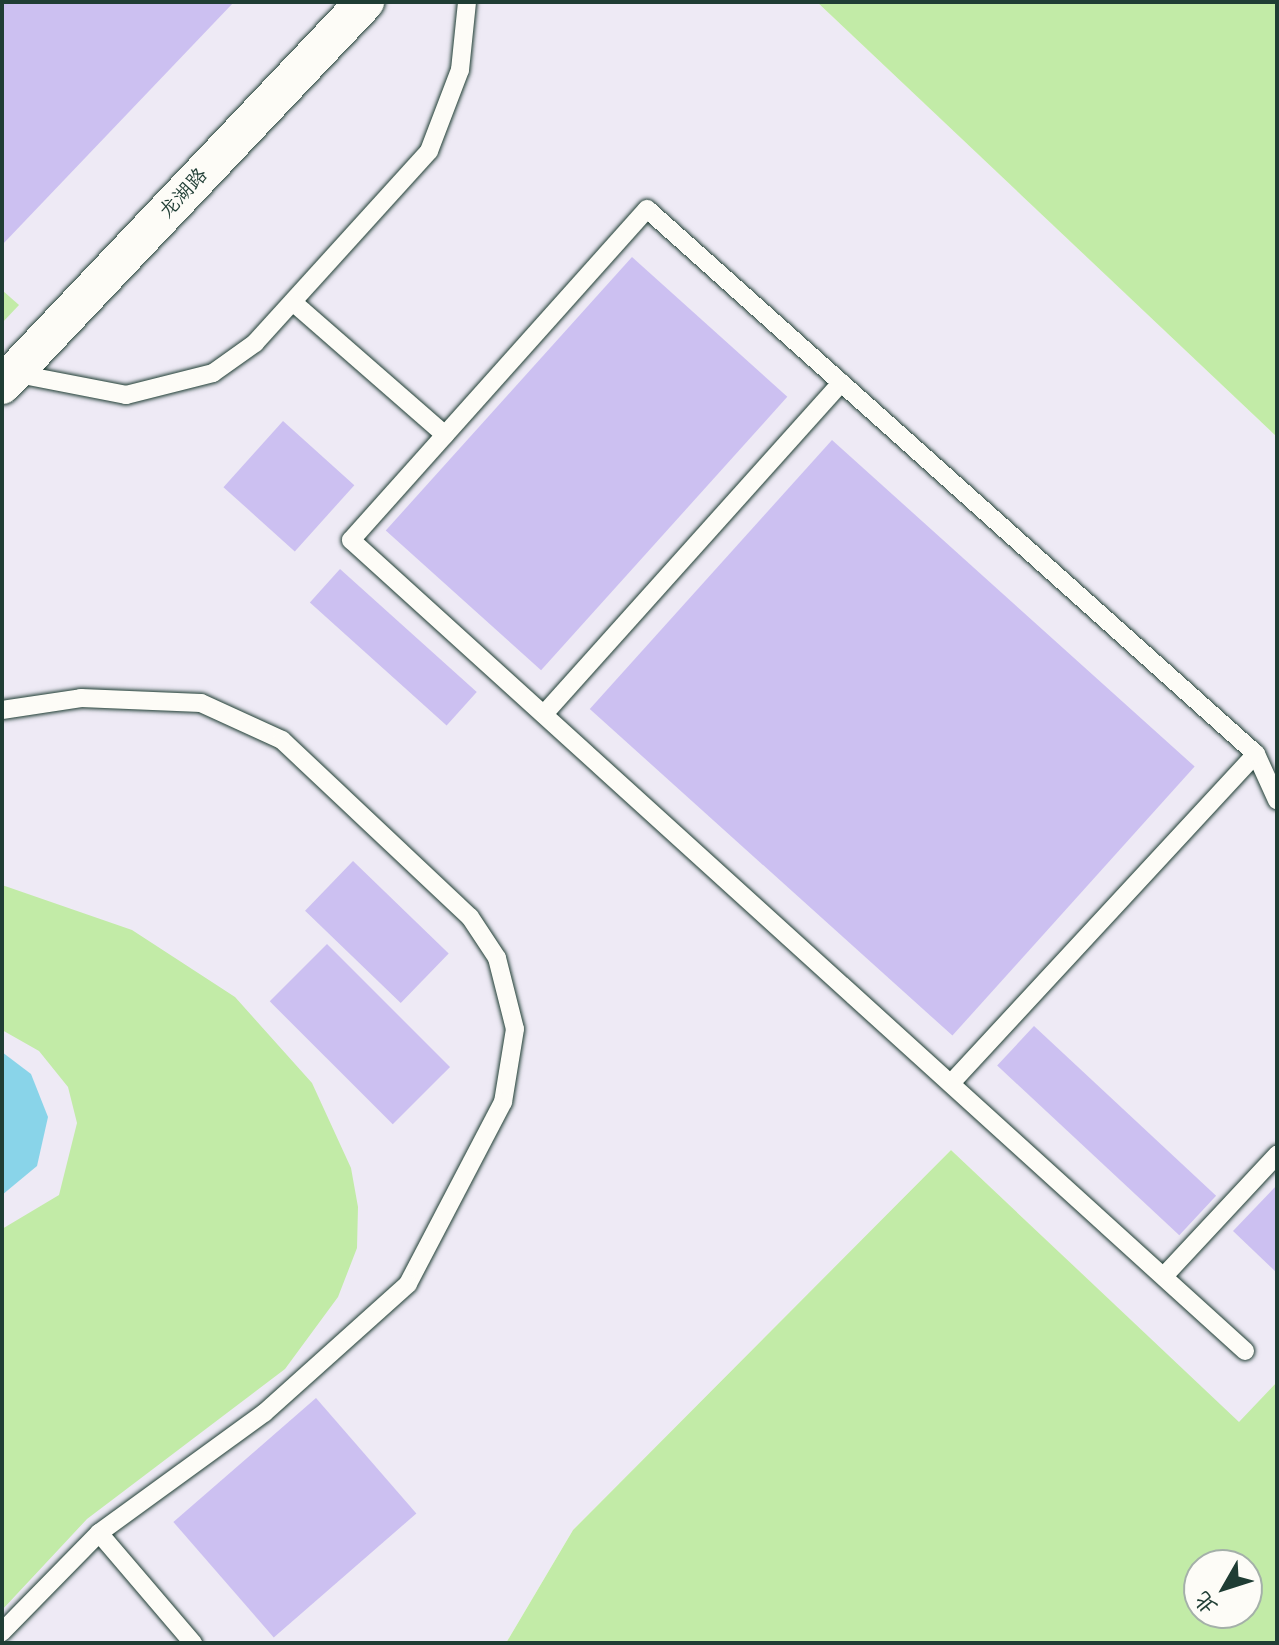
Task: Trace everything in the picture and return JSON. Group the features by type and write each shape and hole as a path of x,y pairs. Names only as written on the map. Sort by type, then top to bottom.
{"street":[{"name":"龙湖路","path":"7,379 365,2"}],"lane":[{"path":"7,379 94,394 168,389 213,373 295,304 429,151 460,70 467,2"},
{"path":"1245,1351 953,1081 351,540 647,209 1256,754 1277,800"},
{"path":"295,304 445,435"},
{"path":"544,714 841,383"},
{"path":"2,710 81,698 201,703 282,740 470,917 497,958 515,1029 503,1102 408,1284 264,1413 99,1533 2,1632"},
{"path":"953,1081 1256,754"},
{"path":"1164,1276 1277,1155"},
{"path":"99,1533 193,1643"}],"shaded area":[{"path":"2,2 817,2 1277,437 1277,1382 1239,1423 951,1150 573,1530 506,1643 2,1643"}],"green space":[{"path":"817,2 1277,2 1277,437"},
{"path":"2,290 19,305 2,323"},
{"path":"2,885 132,930 235,997 312,1083 351,1168 358,1207 357,1248 338,1297 285,1369 87,1519 2,1610 2,1229 59,1195 77,1123 68,1087 39,1051 2,1030"},
{"path":"951,1150 1239,1422 1277,1382 1277,1643 506,1643 573,1530"}],"water":[{"path":"2,1052 31,1074 48,1117 37,1166 2,1195"}],"building":[{"path":"2,2 234,2 2,245"},
{"path":"632,257 787,397 541,670 386,530"},
{"path":"283,421 354,485 295,551 223,487"},
{"path":"832,440 1195,767 952,1036 590,709"},
{"path":"340,569 477,692 447,726 310,602"},
{"path":"353,861 449,953 401,1003 305,911"},
{"path":"327,944 450,1067 393,1124 270,1001"},
{"path":"1034,1026 1216,1196 1179,1235 997,1065"},
{"path":"1277,1185 1277,1273 1233,1231"},
{"path":"316,1398 416,1513 274,1637 173,1522"}]}
